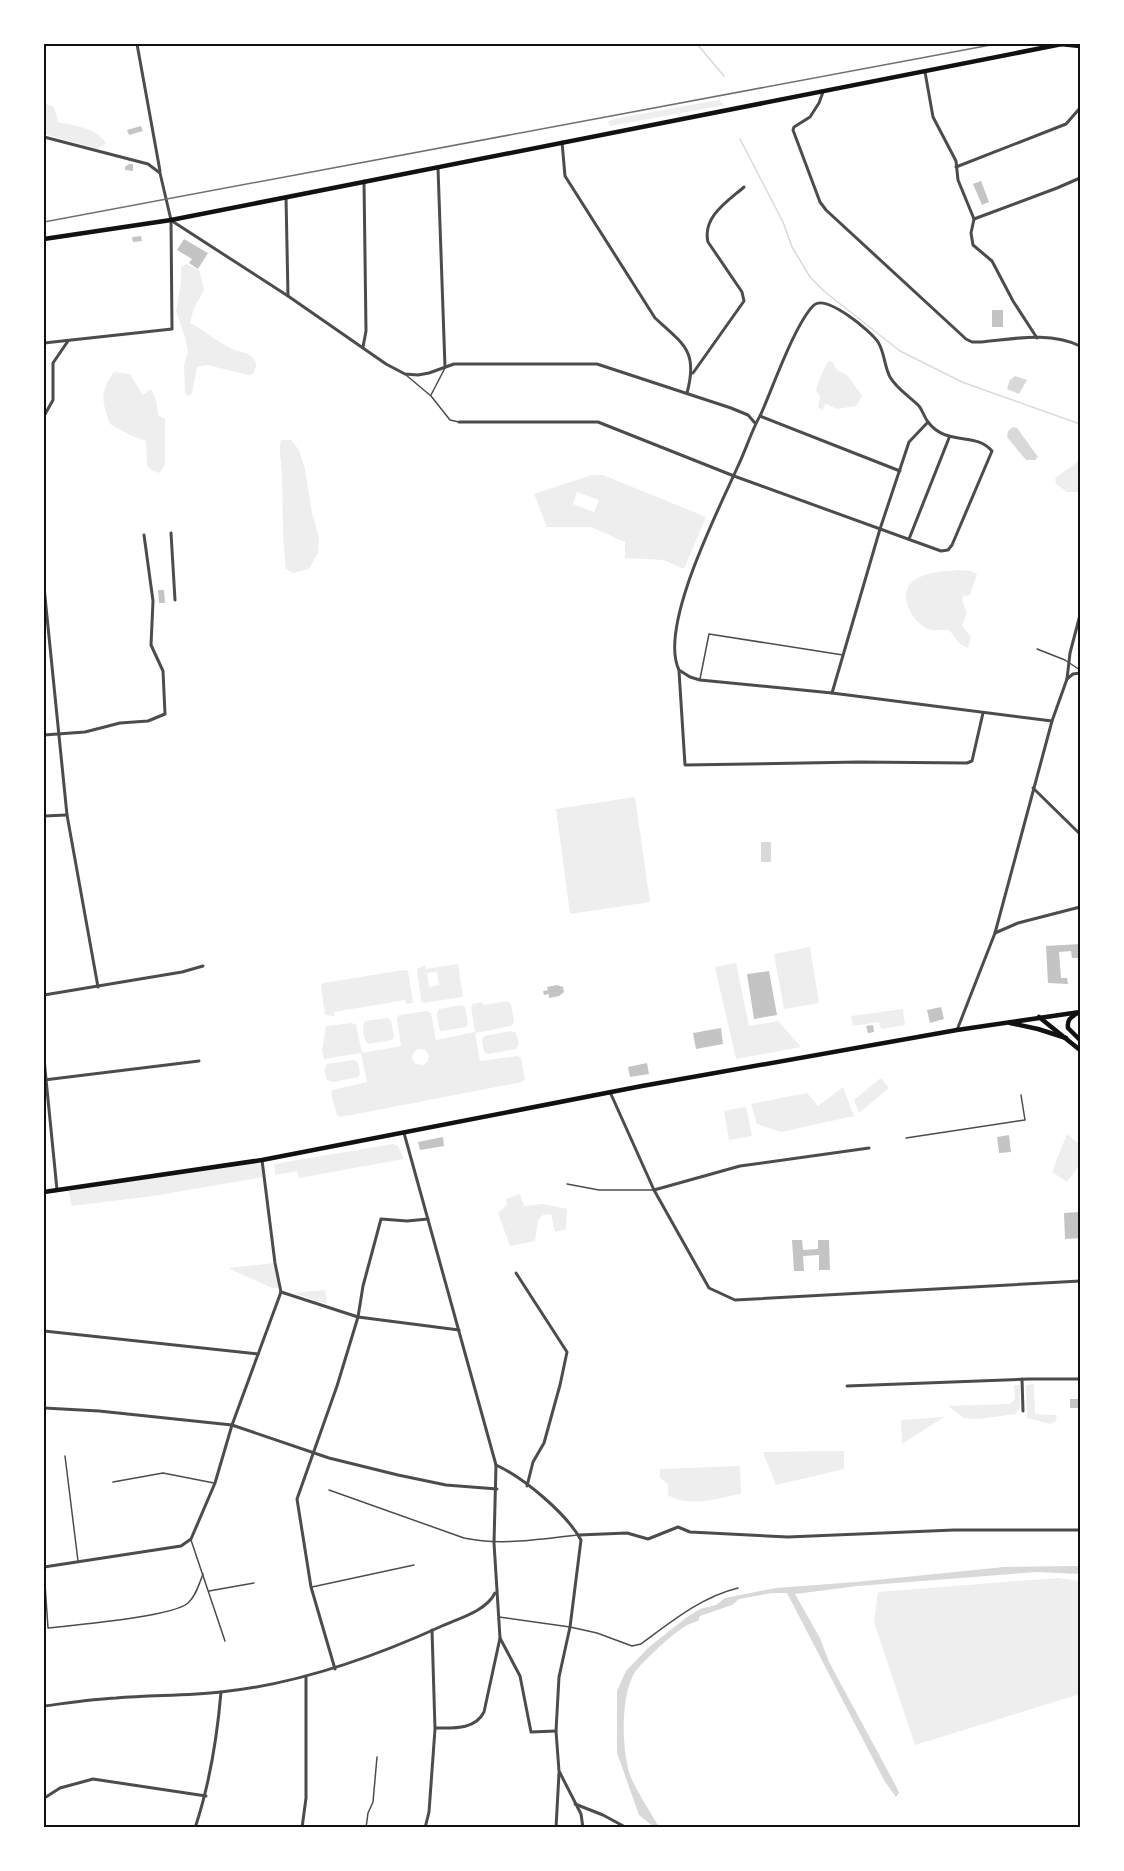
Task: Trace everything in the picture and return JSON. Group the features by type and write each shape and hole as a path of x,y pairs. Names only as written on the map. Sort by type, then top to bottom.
{"main road":[{"path":"44,239 171,220 1059,44 1080,46"},
{"path":"44,1192 262,1160 610,1092 1004,1022 1080,1012"},
{"path":"1080,1012 1070,1018 1067,1023 1071,1032 1080,1040"},
{"path":"1039,1017 1080,1050"},
{"path":"1004,1022 1066,1038"}],"street":[{"path":"44,343 172,329 171,220 160,173 137,44"},
{"path":"925,72 933,117 956,161 958,180 974,219 971,233 973,246 992,261 1036,338"},
{"path":"823,92 814,112 793,130 820,202 826,210 966,339 981,342 1058,338 1080,346"},
{"path":"956,167 1066,124 1080,108"},
{"path":"44,137 148,164 160,173"},
{"path":"562,142 565,176 656,318 689,354 692,374"},
{"path":"438,166 445,367"},
{"path":"974,219 1080,178"},
{"path":"363,348 366,331 364,181"},
{"path":"687,393 692,374 744,302 742,292 708,242 706,234 716,212 744,187"},
{"path":"286,197 288,296"},
{"path":"171,220 405,374 429,373 454,364 597,364 748,415 755,423"},
{"path":"459,422 598,422 734,476 880,530 941,551 948,550 992,451 976,441 961,437 949,438 941,434 928,422 920,408 890,378 884,355 876,339 834,306 821,302 815,304 800,325 755,423 753,434 734,476 695,563 680,609 675,653 679,670 685,765 967,763 972,761 983,713"},
{"path":"44,416 53,400 53,363 69,340"},
{"path":"760,416 900,471"},
{"path":"832,693 880,530 909,442 928,422"},
{"path":"909,540 949,438"},
{"path":"171,533 175,600"},
{"path":"44,735 85,732 120,723 148,721 165,714 163,671 151,645 153,601 144,535"},
{"path":"44,587 67,815 98,987"},
{"path":"957,1030 995,933 1033,788 1067,679 1080,615"},
{"path":"679,670 700,680 832,693 1052,722"},
{"path":"1067,679 1080,671"},
{"path":"1033,788 1080,834"},
{"path":"44,816 67,815"},
{"path":"995,933 1018,923 1080,907"},
{"path":"44,995 182,972 203,966"},
{"path":"44,1059 44,1080 57,1190"},
{"path":"44,1080 199,1061"},
{"path":"610,1092 654,1190 709,1288 735,1300 1080,1281"},
{"path":"404,1132 496,1465 494,1543 500,1638 484,1712 481,1719 466,1726 435,1728"},
{"path":"654,1190 740,1166 869,1148"},
{"path":"44,1567 181,1546 191,1539 215,1484 232,1425 281,1292 275,1263 262,1160"},
{"path":"335,1669 311,1587 297,1499 337,1386 358,1317 363,1286 381,1219 407,1221 428,1219"},
{"path":"516,1273 567,1352 544,1443 533,1462 527,1486"},
{"path":"281,1292 358,1317 459,1330"},
{"path":"44,1331 258,1354"},
{"path":"847,1386 1029,1378 1080,1379"},
{"path":"1022,1379 1023,1411"},
{"path":"44,1408 110,1412 232,1425 312,1452 446,1485 496,1488"},
{"path":"496,1465 537,1491 579,1535 581,1546 570,1627 559,1677 556,1731 559,1771 556,1827"},
{"path":"579,1535 627,1533 648,1539 678,1527 690,1532 788,1537 954,1530 1080,1530"},
{"path":"44,1706 113,1698 221,1692 306,1677 335,1669 432,1630 483,1607 491,1601 496,1592"},
{"path":"425,1827 429,1812 435,1728 432,1630"},
{"path":"500,1638 520,1676 531,1732 556,1731"},
{"path":"302,1827 306,1792 306,1677"},
{"path":"195,1827 206,1796 216,1742 221,1692"},
{"path":"559,1771 573,1803 581,1814 583,1827"},
{"path":"46,1797 60,1788 93,1779 206,1796"},
{"path":"573,1803 627,1827"}],"lane":[{"path":"431,396 445,367"},
{"path":"405,374 431,396 450,420 459,422"},
{"path":"700,680 709,634 844,655"},
{"path":"1037,649 1069,662 1080,671"},
{"path":"906,1138 1026,1120 1021,1095"},
{"path":"567,1184 599,1190 654,1190"},
{"path":"65,1456 78,1561"},
{"path":"113,1482 163,1473 215,1484"},
{"path":"329,1490 464,1538 494,1543 579,1535"},
{"path":"191,1539 225,1641"},
{"path":"311,1587 414,1565"},
{"path":"44,1567 48,1628 140,1617 180,1608 188,1603 196,1593 203,1574"},
{"path":"208,1591 254,1583"},
{"path":"498,1617 570,1627 597,1633 632,1646 641,1644 703,1602 738,1588"},
{"path":"366,1827 368,1813 373,1802 376,1757"}],"shaded area":[{"path":"718,100 725,105 610,126 608,122 613,119"},
{"path":"44,103 54,107 58,122 90,130 106,143 98,149 44,134"},
{"path":"186,264 199,270 204,290 194,308 190,323 229,347 250,356 254,359 256,366 253,374 249,375 207,365 197,367 192,393 189,396 185,394 184,365 188,352 176,311 181,283 181,267"},
{"path":"828,361 833,362 836,369 848,376 862,396 856,406 837,409 826,404 822,410 818,407 820,397 816,390"},
{"path":"114,372 130,374 143,395 151,389 156,400 158,415 165,419 165,464 160,473 147,466 146,441 110,424 103,397"},
{"path":"1015,376 1027,380 1019,394 1007,389 1010,380"},
{"path":"1013,427 1017,428 1038,457 1035,460 1026,460 1007,437 1008,431"},
{"path":"281,440 291,440 299,450 319,537 318,553 309,569 293,573 286,569 285,558"},
{"path":"1080,460 1080,492 1067,492 1056,484 1055,478"},
{"path":"592,475 603,475 706,517 684,569 664,560 625,558 625,542 591,527 547,527 534,494","holes":["577,492 599,500 594,512 573,504"]},
{"path":"959,570 977,574 970,595 963,596 962,600 967,613 962,626 971,637 968,648 960,644 950,631 931,630 924,627 913,616 906,601 908,587 918,578 935,572"},
{"path":"635,797 650,902 570,914 556,809"},
{"path":"761,842 771,842 771,862 761,862"},
{"path":"810,947 819,1003 784,1009 774,954"},
{"path":"736,963 749,1026 778,1021 801,1047 736,1059 715,967"},
{"path":"458,964 463,997 423,1003 417,969 425,965 426,969","holes":["437,972 439,985 429,987 427,973"]},
{"path":"408,971 413,1003 406,1004 405,1000 334,1012 334,1016 325,1015 321,985 323,983"},
{"path":"508,1001 511,1004 514,1022 511,1026 475,1033 480,1061 517,1056 521,1058 525,1079 522,1082 341,1117 337,1115 332,1090 367,1082 361,1053 324,1059 322,1051 326,1026 352,1023 356,1025 362,1053 401,1046 397,1019 399,1015 427,1011 431,1013 436,1040 475,1032 471,1007 481,1002 484,1005","holes":["418,1049 425,1050 429,1055 428,1061 423,1065 416,1064 412,1059 413,1053"]},
{"path":"462,1005 465,1007 468,1024 466,1027 441,1031 437,1014 439,1009"},
{"path":"903,1009 905,1025 881,1029 879,1022 853,1026 851,1016"},
{"path":"387,1018 391,1020 394,1037 392,1040 368,1044 364,1033 365,1021"},
{"path":"512,1031 516,1033 519,1044 516,1049 488,1054 484,1052 482,1041 484,1036"},
{"path":"354,1060 358,1062 360,1074 358,1077 333,1082 327,1080 324,1070 327,1064"},
{"path":"881,1078 889,1088 859,1113 854,1100"},
{"path":"843,1087 854,1116 781,1132 757,1124 751,1104 807,1093 818,1106"},
{"path":"746,1107 752,1136 729,1140 724,1111"},
{"path":"1067,1134 1080,1145 1080,1164 1067,1182 1052,1172"},
{"path":"393,1144 398,1146 404,1159 299,1178 297,1171 275,1175 274,1164"},
{"path":"262,1160 264,1177 153,1196 72,1206 68,1188"},
{"path":"520,1194 524,1206 543,1204 567,1209 566,1229 555,1232 551,1214 543,1215 538,1220 535,1241 510,1246 498,1213 507,1205 506,1199"},
{"path":"275,1263 281,1288 272,1288 228,1268"},
{"path":"325,1290 327,1304 293,1293"},
{"path":"1034,1384 1035,1414 1057,1415 1056,1421 1050,1424 1027,1418 1026,1385"},
{"path":"1014,1385 1020,1385 1020,1408 1015,1414 979,1419 964,1418 948,1406 1010,1404 1015,1399"},
{"path":"944,1417 902,1444 901,1420"},
{"path":"844,1451 844,1469 776,1485 763,1452"},
{"path":"740,1466 741,1494 713,1500 676,1499 668,1495 668,1484 660,1478 660,1469"},
{"path":"1077,1566 1080,1567 1080,1574 1036,1572 858,1586 795,1594 896,1786 899,1793 896,1797 885,1782 787,1593 772,1593 739,1599 732,1605 700,1616 698,1621 682,1629 657,1649 637,1669 630,1682 624,1725 628,1769 635,1786 659,1827 654,1827 639,1815 617,1753 617,1691 626,1671 649,1647 687,1617 700,1609 716,1605 725,1598 776,1588 1004,1567"},
{"path":"1058,1578 1080,1581 1080,1694 915,1745 874,1622 878,1592"}],"building":[{"path":"141,126 143,131 129,135 127,130"},
{"path":"129,164 133,164 133,171 125,170"},
{"path":"981,181 989,202 982,205 973,184"},
{"path":"141,236 142,241 133,242 132,237"},
{"path":"184,239 208,253 198,269 189,263 192,259 177,250"},
{"path":"992,310 1003,310 1003,327 992,327"},
{"path":"158,590 164,590 165,603 159,603"},
{"path":"1080,944 1080,958 1072,958 1071,951 1059,952 1061,978 1067,978 1068,984 1048,983 1046,946"},
{"path":"769,971 777,1015 754,1019 747,974"},
{"path":"557,985 563,987 564,992 559,996 549,998 549,994 544,995 543,991 548,990 547,987"},
{"path":"941,1007 944,1019 930,1023 927,1010"},
{"path":"873,1025 874,1032 868,1033 866,1026"},
{"path":"721,1028 723,1044 696,1049 693,1033"},
{"path":"647,1063 649,1074 630,1077 628,1067"},
{"path":"1009,1135 1011,1152 999,1153 997,1137"},
{"path":"443,1137 444,1146 420,1150 418,1142"},
{"path":"1079,1212 1080,1238 1065,1239 1064,1213"},
{"path":"792,1240 802,1240 803,1250 818,1249 818,1240 829,1240 830,1270 819,1270 819,1255 803,1256 804,1271 794,1271"},
{"path":"1070,1399 1080,1399 1080,1408 1070,1408"}],"waterway":[{"path":"697,44 724,76"},
{"path":"740,139 783,222 792,247 810,277 825,292 900,351 962,382 1080,424"}],"railway":[{"path":"44,222 996,44"}]}
